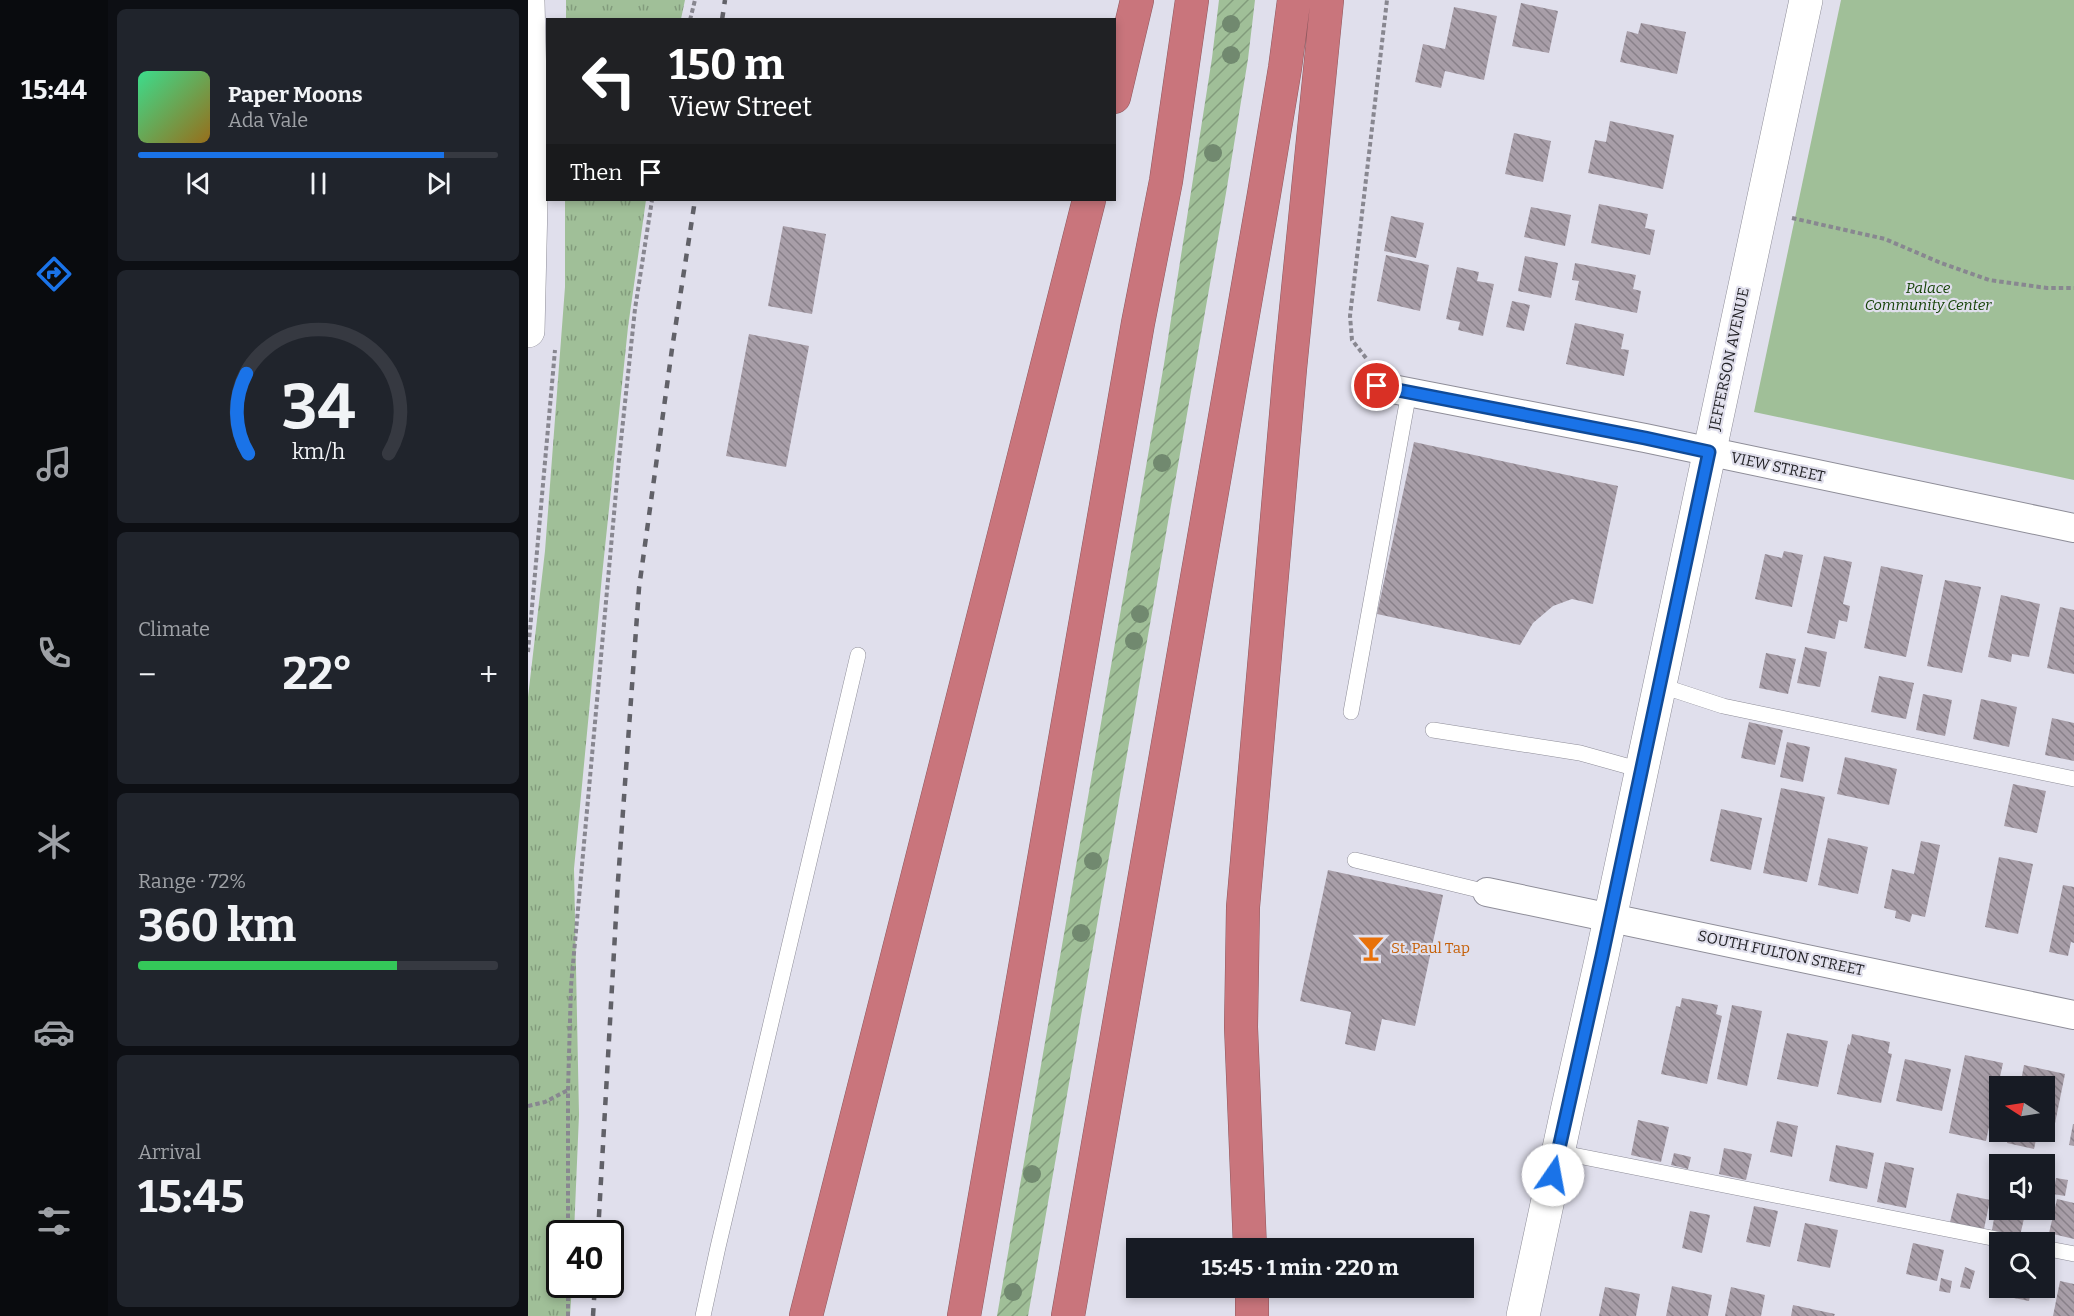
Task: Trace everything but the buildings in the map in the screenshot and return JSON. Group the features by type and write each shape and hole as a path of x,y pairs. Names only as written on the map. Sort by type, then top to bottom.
{"highway":[{"path":"1116,89 1137,0"},
{"path":"964,1316 1138,323 1166,181 1192,0"},
{"path":"1068,1316 1264,194 1294,0"},
{"path":"1250,1238 1241,1028 1243,907 1290,369 1328,0"},
{"path":"806,1316 1089,201"},
{"path":"1252,1298 1252,1316"}],"street":[{"name":"JEFFERSON AVENUE","path":"1523,1316 1611,917 1806,0"},
{"path":"528,2 532,160 542,336"},
{"name":"VIEW STREET","path":"1377,386 1634,435 2074,528"},
{"name":"SOUTH FULTON STREET","path":"1487,892 2074,1015"}],"lane":[{"path":"1352,712 1409,392"},
{"path":"704,1316 718,1246 858,655"},
{"path":"1659,685 1723,706 2074,779"},
{"path":"1433,730 1580,753 1641,770"},
{"path":"1355,860 1487,892"},
{"path":"1558,1152 1989,1237"},
{"path":"2055,1250 2074,1254"}],"path":[{"path":"690,18 694,0"},
{"path":"1377,386 1371,364 1352,340 1350,316 1387,0"},
{"path":"568,1220 571,986 619,459 635,309 652,201"},
{"path":"1761,212 1885,239 1989,280 2047,288 2074,288"},
{"path":"528,652 542,336"},
{"path":"528,1106 545,1102 568,1090"},
{"path":"568,1298 568,1316"}],"green space":[{"path":"566,0 685,0 681,18 566,18"},
{"path":"1219,0 1255,0 1248,59 1226,193 1028,1316 997,1316 1164,364"},
{"name":"Palace Community Center","path":"1841,0 2074,0 2074,480 1754,412"},
{"path":"565,201 646,201 628,327 574,869 579,1115 575,1220 546,1220 546,1298 571,1298 570,1316 528,1316 528,697 545,551 565,287"}],"railway":[{"path":"722,18 725,0"},
{"path":"599,1220 618,881 639,588 695,201"},
{"path":"593,1316 594,1298"}],"place":[{"name":"St. Paul Tap","path":"1371,948"}],"route":[{"path":"1377,386 1709,452 1618,875 1611,917 1553,1175"}]}
